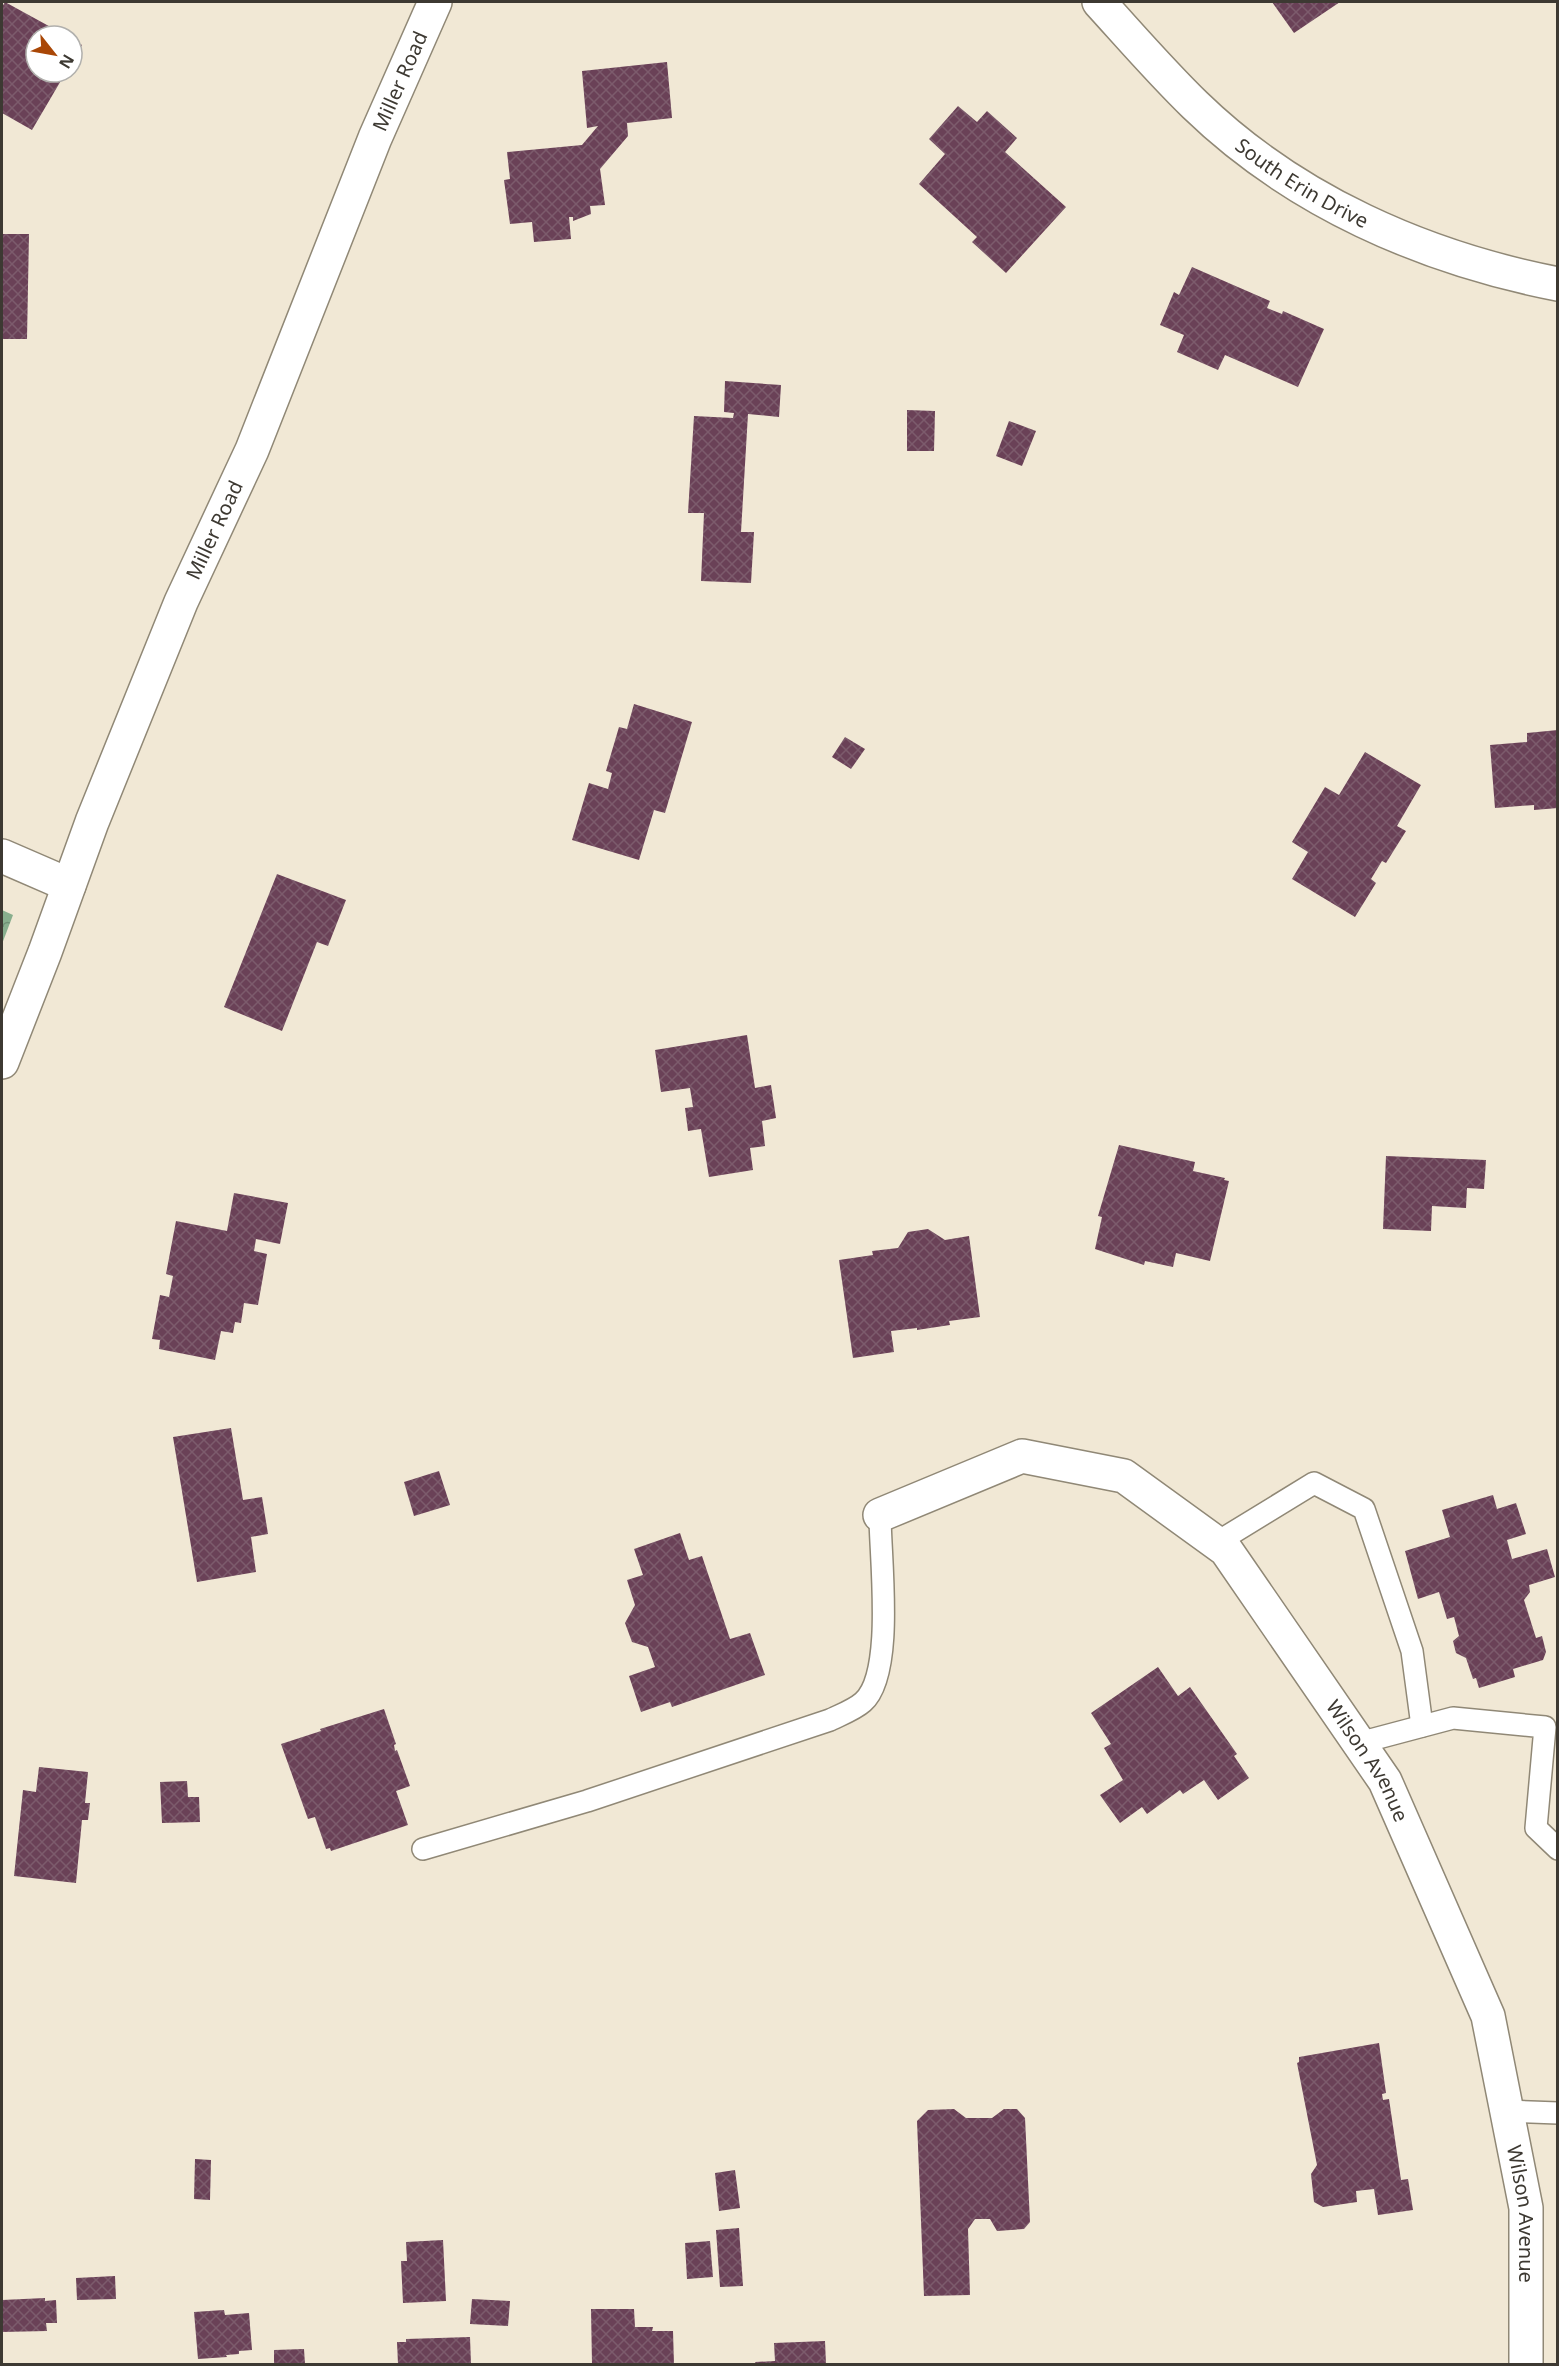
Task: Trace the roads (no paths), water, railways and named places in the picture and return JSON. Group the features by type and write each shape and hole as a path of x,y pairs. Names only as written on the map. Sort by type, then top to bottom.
{"street":[{"name":"Miller Road","path":"2,1062 92,822 181,603 252,450 375,138 435,2"},
{"name":"South Erin Drive","path":"1099,2 1195,105 1247,150 1309,192 1368,224 1438,253 1517,276 1557,284"},
{"path":"2,856 69,885"},
{"name":"Wilson Avenue","path":"880,1515 1022,1456 1124,1476 1226,1550 1385,1781 1488,2016 1526,2208 1526,2364"}],"lane":[{"path":"1216,1543 1314,1483 1364,1509 1412,1651 1422,1726"},
{"path":"423,1849 587,1801 819,1724 864,1702 878,1675 884,1632 880,1515"},
{"path":"1359,1743 1453,1718 1545,1727 1536,1827 1557,1849"},
{"path":"1507,2111 1557,2113"}]}
